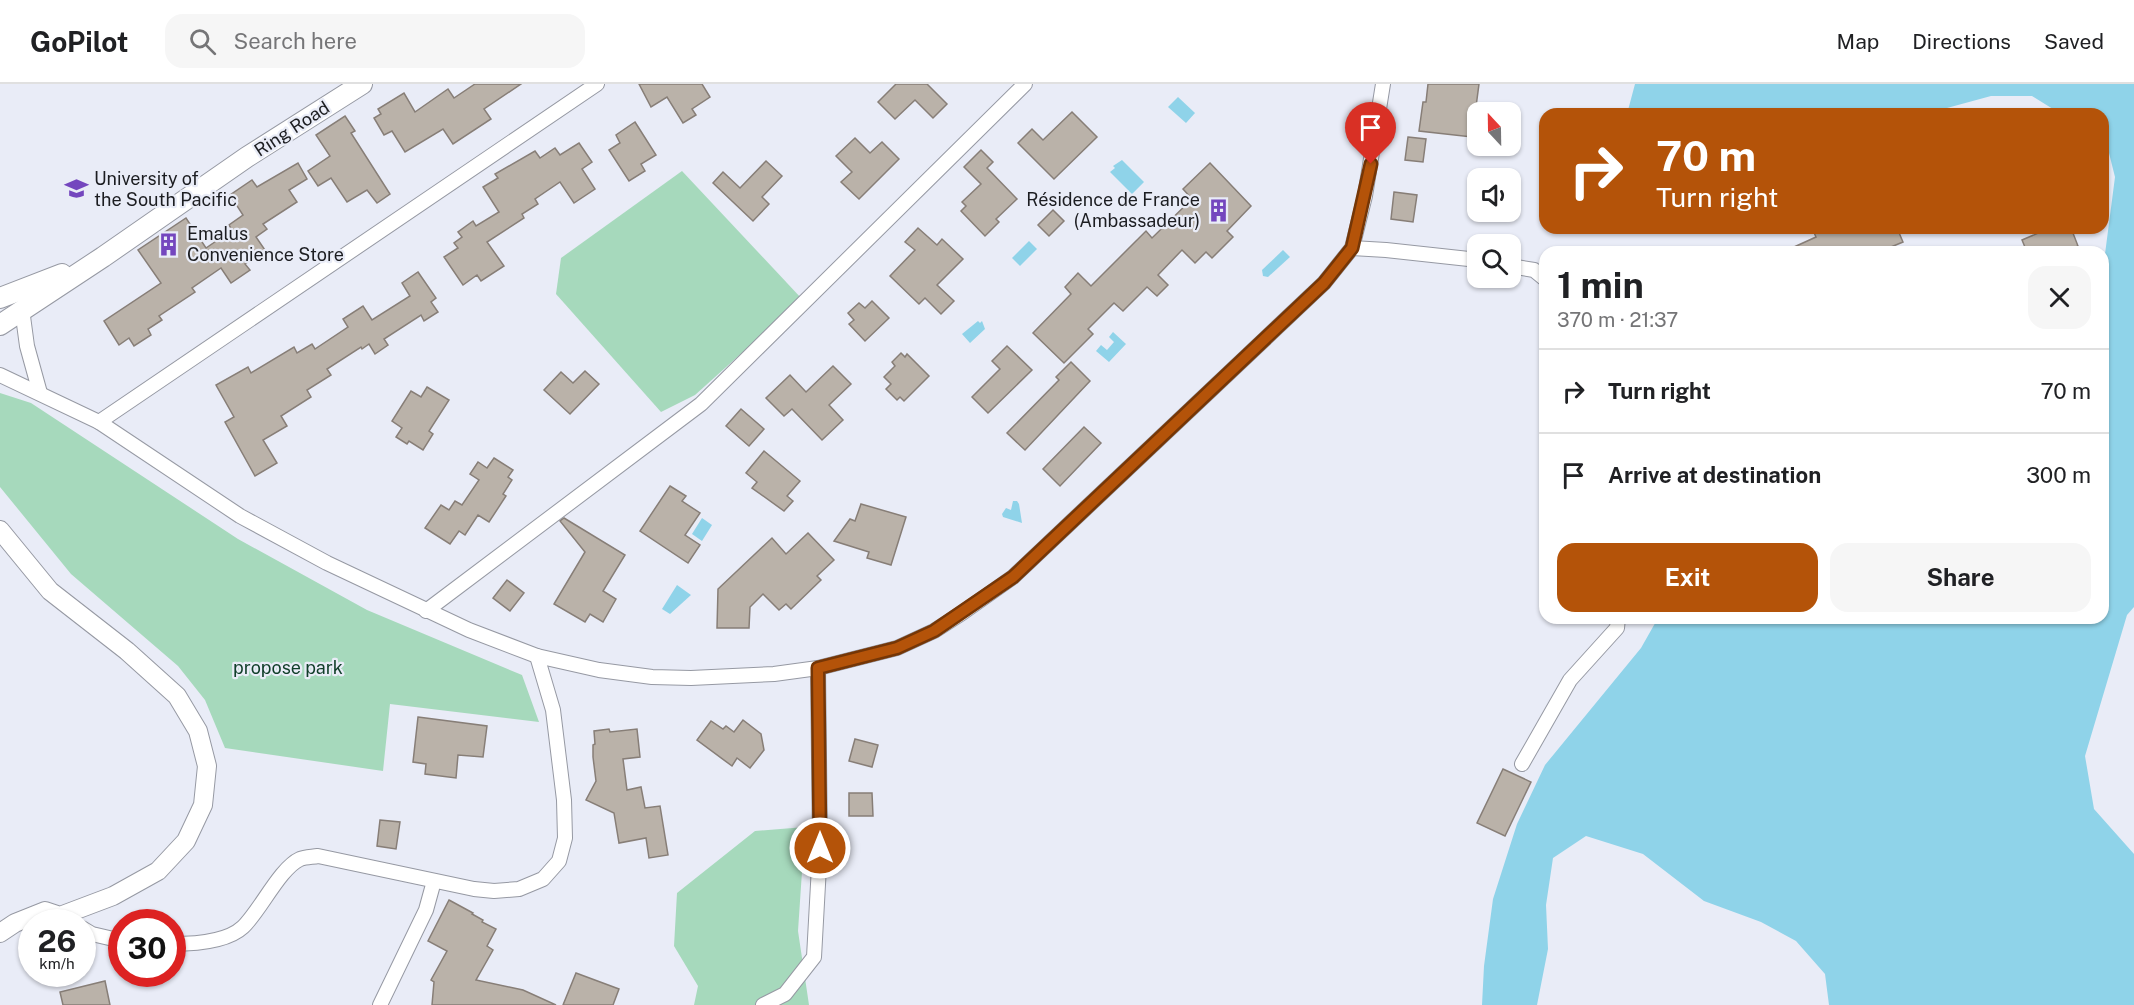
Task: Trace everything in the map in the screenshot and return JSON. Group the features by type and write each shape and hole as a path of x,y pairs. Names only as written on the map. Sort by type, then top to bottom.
{"main road":[{"name":"Ring Road","path":"0,325 247,158 362,84"},
{"name":"Ring Road","path":"0,298 103,257"}],"street":[{"path":"99,422 597,84"},
{"path":"426,611 701,404 1025,84"},
{"path":"0,375 99,422 240,516 327,563 426,611 537,656 652,677 691,678 774,674 818,668 897,648 934,631 1013,577 1324,283 1352,248 1366,187 1383,84"},
{"path":"1352,248 1467,259"},
{"path":"1521,268 1534,270 1539,274"},
{"path":"22,309 27,346 40,393"},
{"path":"0,530 50,591 127,651 177,696 198,732 207,766 203,805 186,841 158,871 86,909"},
{"path":"1522,764 1570,680 1617,628 1617,624"},
{"path":"186,944 201,944 242,928 286,871 299,859 318,856 434,881 494,891 519,889 543,879 559,861 565,838 564,800 553,710 537,656"},
{"path":"763,1005 785,994 814,957 820,848 818,668"},
{"path":"380,1005 426,910 434,881"},
{"path":"0,933 18,922"}],"green space":[{"path":"682,171 802,299 695,395 661,412 556,294 561,258"},
{"name":"propose park","path":"0,393 31,403 238,539 367,610 522,675 539,722 390,704 383,771 225,748 205,700 178,666 71,574 0,487"},
{"path":"805,827 798,931 809,1005 694,1005 698,986 674,946 677,893 755,831"}],"water":[{"path":"1635,84 2134,84 2134,607 2127,615 2085,756 2094,809 2134,854 2134,1005 1829,1005 1825,974 1796,941 1761,922 1704,901 1643,854 1586,836 1553,858 1546,905 1548,949 1537,1005 1482,1005 1484,966 1493,899 1517,824 1545,765 1641,648 1655,624 2109,624 2109,246 2106,246 2115,177 2109,153 2109,108 2051,108 2032,96 1991,96 1947,108 1629,108"},
{"path":"1178,97 1195,113 1186,123 1168,107"},
{"path":"1122,160 1144,182 1132,194 1110,172 1115,168 1113,166"},
{"path":"1029,241 1037,249 1020,266 1012,258"},
{"path":"1283,250 1290,257 1268,277 1263,276 1262,270"},
{"path":"978,321 980,323 982,321 985,329 970,343 962,334"},
{"path":"1113,332 1126,344 1109,362 1096,351 1101,345 1107,350 1114,342 1109,337"},
{"path":"1013,501 1019,504 1022,523 1003,517 1002,514 1006,508 1011,510"},
{"path":"702,518 712,525 702,541 692,534"},
{"path":"677,585 691,595 670,614 662,609"}],"building":[{"path":"475,84 521,84 484,109 491,119 453,144 443,129 405,152 392,131 384,135 374,118 381,114 378,109 404,93 415,112 448,89 454,98"},
{"path":"639,84 702,84 710,97 692,109 696,115 683,123 667,97 651,107"},
{"path":"896,84 927,84 947,104 933,118 915,100 895,119 878,102"},
{"path":"1428,84 1479,84 1477,102 1467,102 1467,136 1419,131 1423,102 1426,102"},
{"path":"1072,112 1097,137 1054,179 1018,143 1032,129 1043,140"},
{"path":"345,116 355,131 351,133 390,194 377,203 367,190 347,202 331,178 318,186 308,171 330,156 316,135"},
{"path":"635,122 656,155 641,164 645,171 629,181 609,150 620,143 616,135"},
{"path":"1408,137 1426,139 1423,162 1405,160"},
{"path":"855,138 870,153 882,142 899,159 859,199 841,182 852,172 836,156"},
{"path":"579,143 592,162 582,169 595,189 574,203 560,182 535,199 538,204 522,214 524,218 487,242 504,266 481,281 477,275 463,285 444,257 458,248 454,243 462,237 458,232 473,221 476,226 499,212 483,187 498,178 495,174 535,151 540,158 555,148 560,155"},
{"path":"981,150 993,162 987,168 1017,199 996,219 999,222 985,236 961,211 966,206 962,202 981,184 964,167"},
{"path":"766,161 782,176 762,197 769,204 753,221 713,183 723,172 740,188"},
{"path":"298,163 307,179 289,190 297,202 263,224 267,229 256,237 265,250 245,264 250,270 231,283 221,268 192,288 195,292 159,316 162,320 148,329 151,335 134,346 129,338 119,345 104,321 161,283 138,250 186,218 206,248 232,230 229,225 243,215 230,195 252,180 257,187"},
{"path":"1210,163 1251,206 1227,231 1233,237 1212,258 1206,252 1195,263 1182,250 1158,275 1168,285 1157,296 1147,287 1123,311 1114,303 1088,329 1093,334 1064,363 1033,333 1071,294 1065,287 1078,273 1091,286 1146,231 1152,238 1192,199 1183,189"},
{"path":"1394,192 1417,195 1413,222 1391,219"},
{"path":"1053,210 1064,221 1049,236 1038,225"},
{"path":"918,228 937,245 942,239 963,259 937,285 954,301 941,314 925,298 919,304 890,276 915,250 905,242"},
{"path":"1815,234 1900,234 1903,242 1893,246 1796,246 1816,237"},
{"path":"2036,234 2073,234 2078,246 2024,246 2022,240"},
{"path":"418,272 436,298 431,302 438,312 424,321 421,315 384,339 388,345 375,354 369,344 327,369 331,375 307,390 311,397 281,416 287,426 263,440 277,463 255,476 225,422 234,417 216,385 248,367 251,373 294,347 297,353 312,344 315,349 348,327 343,319 363,306 372,320 410,296 402,283"},
{"path":"872,301 889,318 865,341 849,324 854,320 848,313 859,303 865,308"},
{"path":"1007,346 1032,370 988,413 972,397 1000,369 992,361"},
{"path":"901,353 905,357 907,354 929,376 904,401 900,397 897,400 886,389 891,384 884,377 895,366 892,362"},
{"path":"1071,362 1090,381 1025,450 1007,433 1059,380 1056,377"},
{"path":"833,366 851,384 829,405 843,420 822,440 792,409 784,416 766,398 790,375 806,392"},
{"path":"585,371 599,384 570,414 544,390 561,372 573,383"},
{"path":"427,387 449,400 429,431 433,434 423,450 409,441 407,444 396,437 402,428 392,421 411,391 421,397"},
{"path":"741,409 764,429 749,446 726,426"},
{"path":"1084,427 1101,443 1060,486 1043,469"},
{"path":"764,451 800,481 787,496 793,501 784,511 752,488 757,482 746,473"},
{"path":"494,458 513,470 508,477 512,480 503,494 506,496 489,522 478,515 465,535 459,531 450,544 425,528 441,505 449,510 455,501 462,505 479,480 470,474 478,462 487,468"},
{"path":"670,486 686,496 682,501 700,513 685,535 700,545 688,563 640,531"},
{"path":"861,504 906,517 891,565 867,558 869,552 834,541 850,519 855,521"},
{"path":"564,518 625,555 603,591 616,599 603,622 590,614 585,622 554,604 585,552 560,521"},
{"path":"808,533 834,560 817,576 821,580 791,609 786,604 779,610 763,594 750,607 749,628 717,628 718,589 772,538 786,554"},
{"path":"507,580 524,593 510,611 493,598"},
{"path":"418,717 487,726 483,757 458,755 456,778 425,774 426,764 413,762"},
{"path":"743,720 761,734 764,750 750,768 737,758 732,766 697,740 711,721 723,729 726,726 734,732"},
{"path":"609,729 610,732 637,729 640,757 623,759 627,790 641,787 645,808 660,806 668,855 649,858 646,838 619,843 614,813 586,800 596,781 593,757 594,731"},
{"path":"855,739 878,745 872,767 849,761"},
{"path":"1503,769 1531,782 1505,836 1477,823"},
{"path":"849,793 872,793 873,816 849,816"},
{"path":"380,820 400,822 396,849 377,846"},
{"path":"449,900 496,929 487,946 493,950 476,980 523,990 556,1005 432,1005 434,982 431,980 447,951 428,941"},
{"path":"576,973 619,989 613,1005 563,1005"},
{"path":"105,981 110,1005 63,1005 60,992 80,987 96,987 96,983"}],"place":[{"name":"University of the South Pacific","path":"76,189"},
{"name":"Résidence de France (Ambassadeur)","path":"1218,210"},
{"name":"Emalus Convenience Store","path":"169,244"}],"route":[{"path":"820,848 818,668 897,648 934,631 1013,577 1324,283 1352,248 1371,164"}]}
